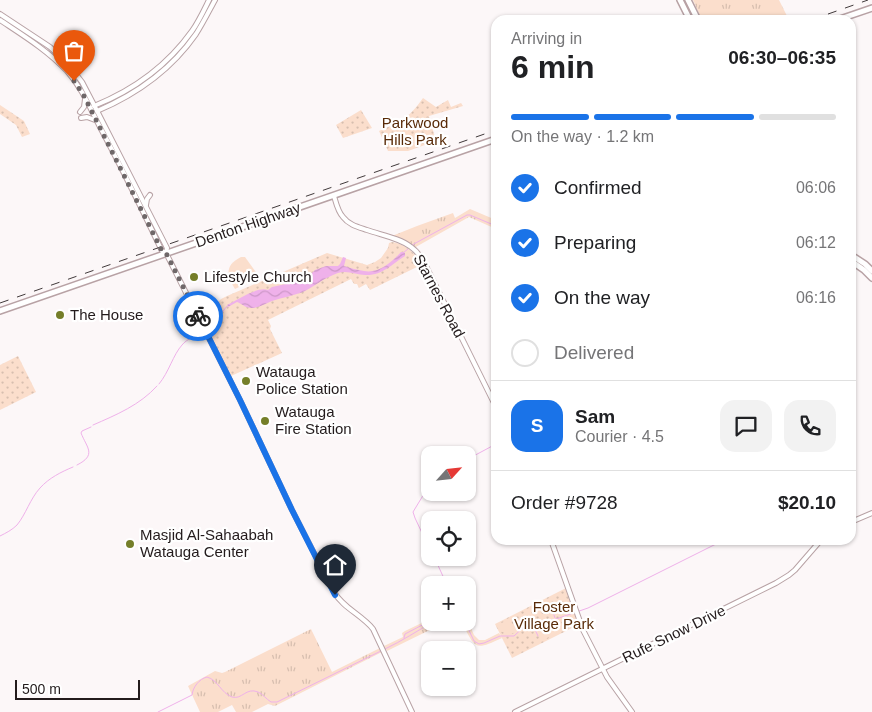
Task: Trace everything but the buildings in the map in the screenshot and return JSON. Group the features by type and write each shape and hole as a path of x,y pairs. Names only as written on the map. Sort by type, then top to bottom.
{"main road":[{"path":"90,108 128,90 148,77 169,58 192,31 209,0"},
{"path":"92,113 130,95 151,81 175,59 196,33 215,0"},
{"path":"680,0 688,15"},
{"path":"688,0 696,15"},
{"path":"852,15 872,8"},
{"path":"0,14 50,47 68,64 82,82 103,121 111,144 162,251 166,253 238,395 292,510 334,592 340,601 371,627 412,712"},
{"path":"0,20 44,49 78,84 82,82"},
{"path":"68,73 84,96 96,121 111,144 146,208 167,248 166,253"},
{"path":"128,90 130,95"},
{"path":"80,112 85,104 84,96"},
{"path":"91,98 98,102 108,101"},
{"path":"103,121 103,113 108,106"},
{"path":"81,118 90,118 96,121"},
{"name":"Denton Highway","path":"0,311 491,141"},
{"path":"146,208 146,202 150,195"},
{"name":"Starnes Road","path":"334,196 342,217 348,222 408,245 420,257 491,397"},
{"path":"856,258 872,272"},
{"path":"856,264 872,278"},
{"path":"856,520 871,512"},
{"path":"553,545 583,630 602,669 614,689 632,712"},
{"name":"Rufe Snow Drive","path":"515,712 776,583 794,570 816,545"}],"green space":[{"path":"693,0 779,0 786,15 700,15"},
{"name":"Parkwood Hills Park","path":"423,98 436,107 448,100 451,107 461,103 463,106 429,116 436,141 408,151 388,151 379,131 404,119"},
{"path":"0,105 24,121 30,134 22,137 16,125 0,114"},
{"path":"361,110 372,128 343,138 336,125"},
{"path":"470,209 491,218 491,227 469,217 414,248 392,236 453,213 455,218"},
{"path":"392,242 409,250 423,264 370,290 366,284 359,288 351,279 268,320 271,326 270,329 282,353 231,376 202,320 221,299 327,253 367,265 381,258 389,243"},
{"path":"241,257 245,257 258,275 257,278 235,289 230,279 229,271 232,263"},
{"path":"18,356 36,392 0,410 0,365"},
{"name":"Foster Village Park","path":"566,588 580,624 512,658 495,624"},
{"path":"509,619 516,632 507,634 496,626"},
{"path":"421,623 421,631 428,631 387,651 384,646 403,637 402,633"},
{"path":"547,624 557,633 542,640 535,625"},
{"path":"311,629 332,672 380,648 382,652 275,706 268,704 252,712 236,712 232,705 218,712 200,712 188,686 215,671 225,672"},
{"path":"466,631 472,631 479,640 485,640 499,633 502,638 481,646 476,644 476,641 472,641"}],"water":[{"path":"401,252 405,253 405,256 377,274 365,275 341,272 305,291 259,307 249,308 237,302 228,307 227,305 258,290 268,290 272,287 286,284 326,266 338,266 343,257 346,258 344,266 374,271 393,260"}],"waterway":[{"path":"412,245 467,215 491,224"},
{"path":"403,253 408,249"},
{"path":"208,331 227,306"},
{"path":"159,384 182,345 203,333"},
{"path":"93,425 135,404 157,386"},
{"path":"77,465 87,458 89,454 88,447 81,433 91,427"},
{"path":"476,455 491,447"},
{"path":"0,536 17,525 33,497 44,484 73,467"},
{"path":"421,499 413,512 421,531"},
{"path":"469,631 474,641 479,644 500,636 514,636 528,623 553,620 588,608 714,545"},
{"path":"438,566 443,576"},
{"path":"553,612 555,618"},
{"path":"517,619 521,628"},
{"path":"532,623 538,636"},
{"path":"404,638 405,634 421,626"},
{"path":"385,649 421,629"},
{"path":"158,712 192,695 197,684 207,677 232,697 239,697 247,692 254,691 260,693 271,702 277,702 381,651"}],"railway":[{"path":"825,15 868,0"},
{"path":"0,303 491,132"}],"way so far":[{"path":"74,81 83,94 162,251 166,253 198,316"}],"place":[{"name":"Lifestyle Church","path":"194,277"},
{"name":"The House","path":"60,315"},
{"name":"Watauga Police Station","path":"246,381"},
{"name":"Watauga Fire Station","path":"265,421"},
{"name":"Masjid Al-Sahaabah Watauga Center","path":"130,544"}],"route":[{"path":"198,316 335,595"}]}
